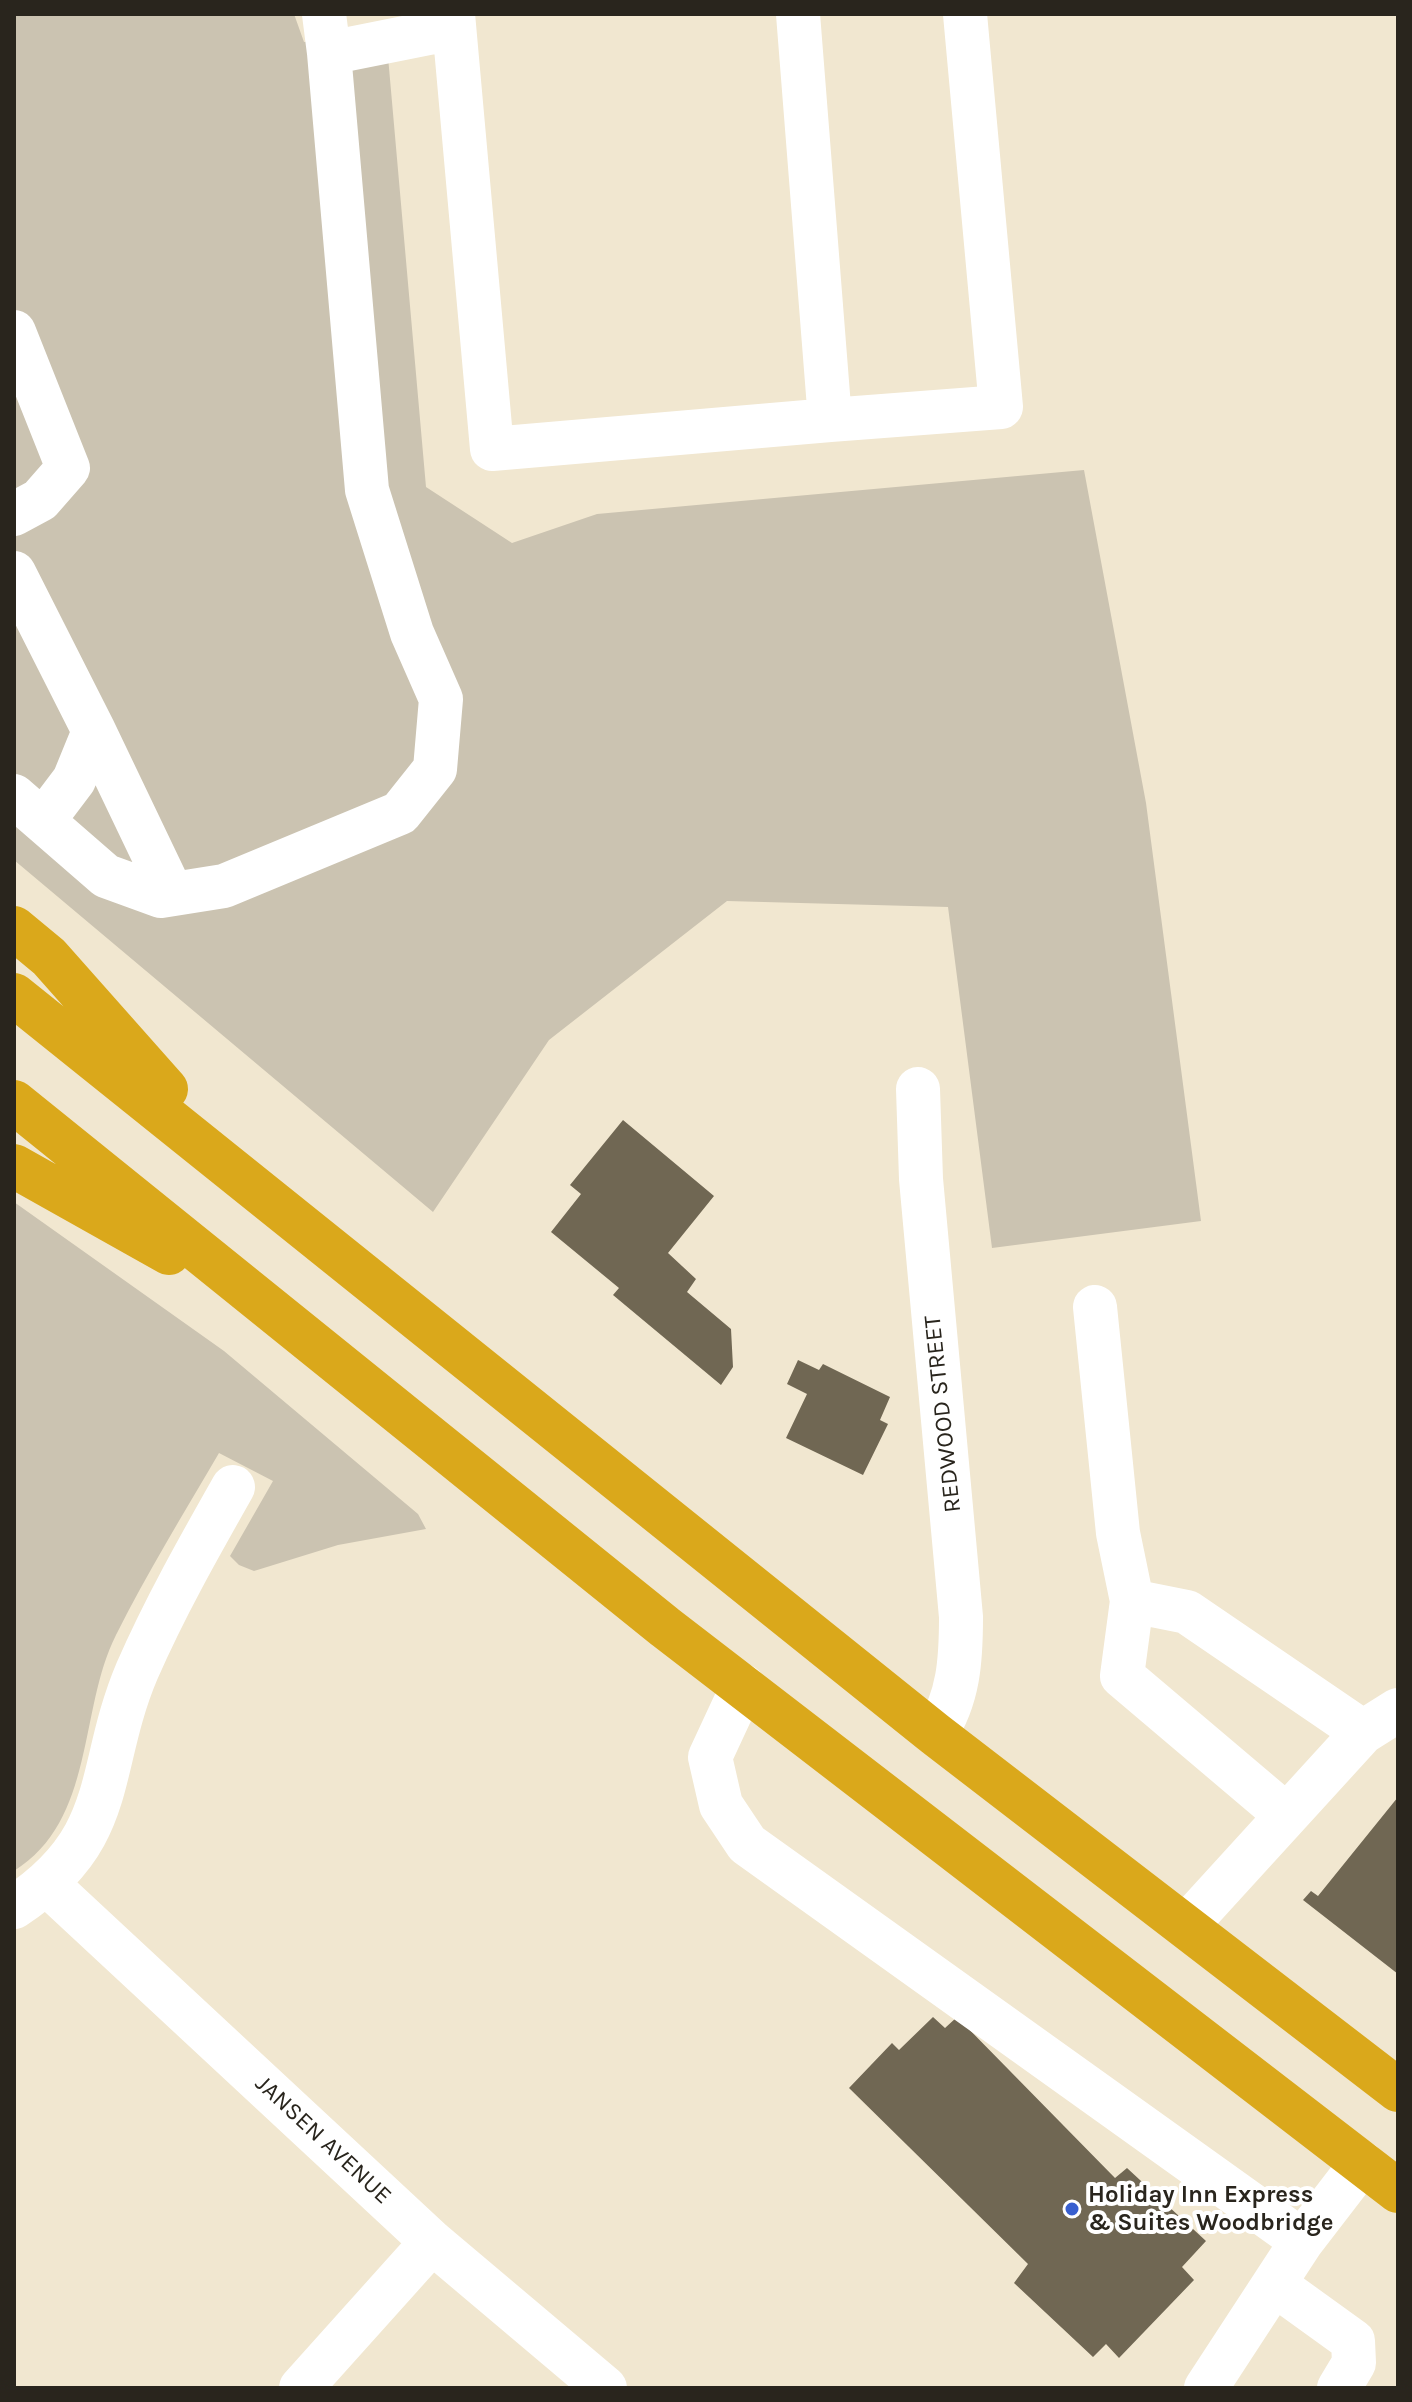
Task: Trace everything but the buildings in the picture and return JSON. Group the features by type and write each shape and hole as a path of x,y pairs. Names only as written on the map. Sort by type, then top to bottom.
{"highway":[{"path":"14,928 49,957 242,1175"},
{"path":"14,995 935,1734 1398,2090"},
{"path":"14,1102 743,1686 1398,2191"},
{"path":"14,1166 272,1311"}],"street":[{"path":"798,14 830,420"},
{"path":"94,731 74,780 28,808 106,876 161,896 224,886 400,813 435,769 441,699 412,633 367,490 327,34 454,21 492,449 1001,407 965,14"},
{"path":"14,332 68,468 40,500 14,514"},
{"path":"14,573 172,894"},
{"name":"REDWOOD STREET","path":"918,1089 921,1179 961,1617 958,1675 953,1700 935,1734"},
{"path":"1095,1307 1118,1533 1132,1601 1122,1676 1286,1815"},
{"path":"31,1896 79,1844 101,1804 124,1709 137,1672 178,1584 233,1487"},
{"path":"1132,1601 1187,1612 1381,1721 1286,1815 1186,1926"},
{"path":"743,1686 710,1757 721,1805 747,1844 1302,2241"},
{"name":"JANSEN AVENUE","path":"31,1896 605,2388"},
{"path":"1206,2388 1302,2241 1362,2163"},
{"path":"301,2388 432,2242"},
{"path":"1274,2284 1353,2341 1354,2363 1339,2388"}],"shaded area":[{"path":"14,14 294,14 304,42 386,34 426,487 512,543 597,514 1084,470 1146,803 1201,1221 992,1248 948,907 727,901 549,1040 433,1212 14,860"},
{"path":"14,1202 224,1351 418,1514 426,1529 338,1545 254,1571 239,1565 230,1556 273,1481 219,1453 116,1635 104,1665 82,1762 59,1823 40,1849 14,1871"}],"place":[{"name":"Holiday Inn Express & Suites Woodbridge","path":"1072,2209"}]}
